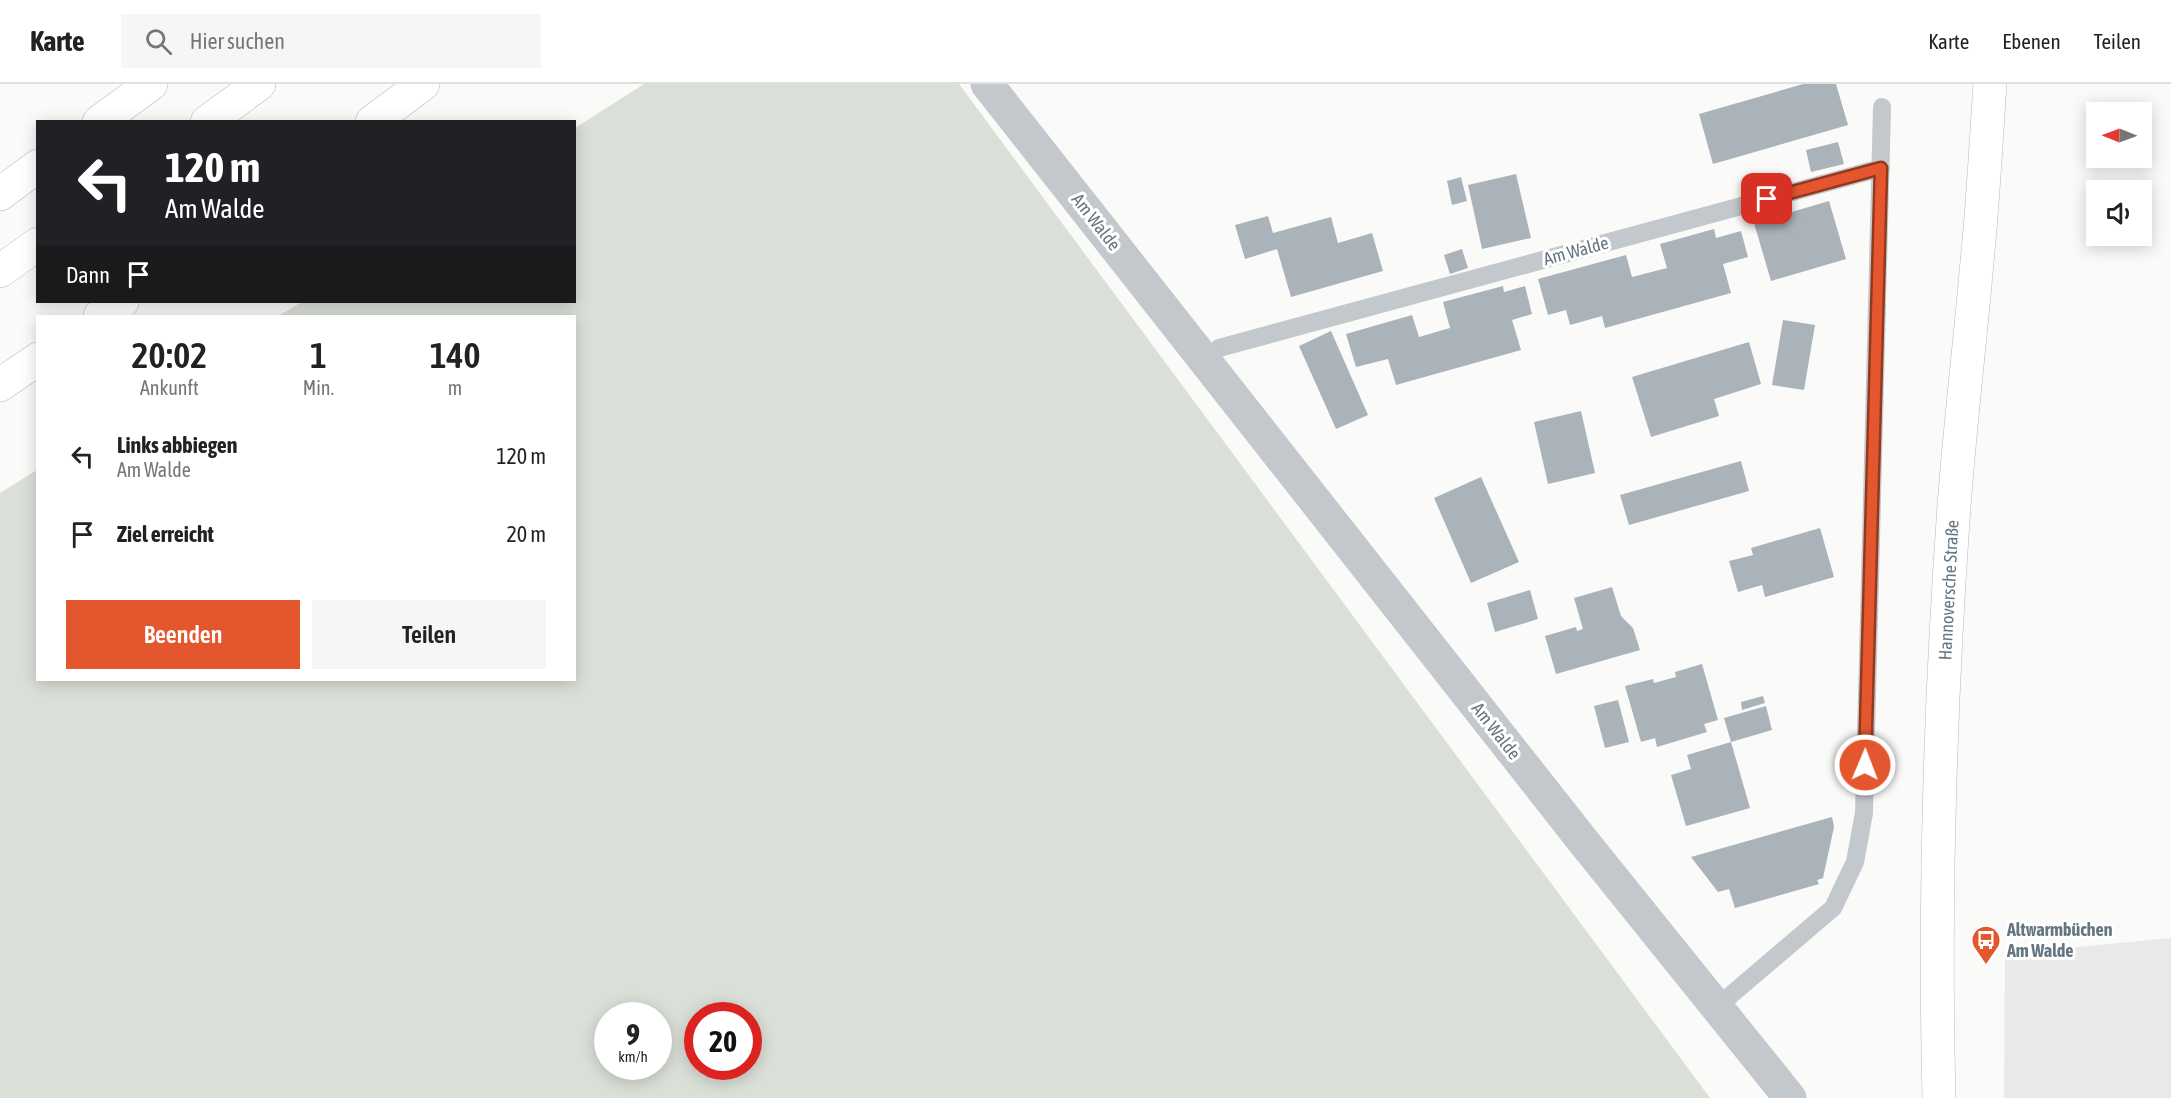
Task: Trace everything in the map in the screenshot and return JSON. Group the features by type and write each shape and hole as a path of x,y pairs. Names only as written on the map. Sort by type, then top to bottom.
{"main road":[{"path":"102,120 151,84"},
{"path":"210,120 259,84"},
{"path":"375,120 423,84"},
{"name":"Hannoversche Straße","path":"1939,1098 1938,856 1945,671 1954,505 1978,258 1990,84"},
{"path":"0,194 36,167"},
{"path":"0,271 36,245"},
{"path":"102,315 120,303"},
{"path":"0,385 36,360"}],"street":[{"name":"Am Walde","path":"987,84 1583,841 1790,1098"}],"lane":[{"path":"1718,1006 1833,908 1855,862 1864,813 1882,107"},
{"name":"Am Walde","path":"1205,360 1219,348 1881,168"}],"shaded area":[{"path":"644,84 959,84 1710,1098 0,1098 0,493 36,471 36,681 576,681 576,315 280,315 300,303 576,303 576,127"},
{"path":"2171,938 2171,1098 2004,1098 2005,954"}],"building":[{"path":"1803,84 1836,84 1848,125 1713,164 1699,114"},
{"path":"1838,142 1844,164 1811,172 1806,150"},
{"path":"1516,174 1531,238 1482,249 1468,185"},
{"path":"1461,177 1467,201 1452,205 1447,181"},
{"path":"1829,201 1846,259 1771,281 1754,223"},
{"path":"1268,216 1273,233 1331,217 1338,243 1372,233 1383,271 1291,297 1277,249 1245,259 1235,225"},
{"path":"1714,229 1716,238 1741,231 1748,257 1723,264 1731,293 1605,328 1602,316 1570,325 1566,310 1548,315 1538,279 1626,255 1632,277 1667,268 1660,244"},
{"path":"1462,249 1468,268 1450,274 1444,255"},
{"path":"1503,286 1504,292 1525,286 1532,314 1512,320 1521,350 1396,385 1388,359 1356,367 1346,334 1412,315 1419,337 1450,328 1443,302"},
{"path":"1783,320 1815,325 1804,390 1772,385"},
{"path":"1331,331 1368,415 1336,429 1299,346"},
{"path":"1749,342 1761,384 1714,399 1719,416 1651,437 1632,377"},
{"path":"1581,411 1595,473 1548,484 1534,422"},
{"path":"1741,461 1749,491 1629,525 1620,495"},
{"path":"1481,477 1519,562 1471,583 1434,498"},
{"path":"1820,528 1834,577 1765,597 1762,585 1738,592 1729,561 1753,555 1751,548"},
{"path":"1612,587 1621,616 1633,628 1640,650 1556,674 1545,636 1576,627 1577,631 1583,629 1574,598"},
{"path":"1530,590 1538,619 1495,632 1487,603"},
{"path":"1702,664 1718,720 1704,724 1707,732 1657,747 1655,738 1641,742 1625,686 1653,679 1654,683 1676,677 1675,672"},
{"path":"1763,696 1765,703 1742,710 1741,702"},
{"path":"1618,700 1629,742 1605,748 1594,706"},
{"path":"1766,706 1772,730 1731,742 1724,718"},
{"path":"1731,742 1750,808 1686,826 1671,775 1691,769 1687,755"},
{"path":"1832,817 1834,827 1823,878 1817,880 1819,884 1735,908 1729,889 1718,892 1691,857"}],"place":[{"name":"Altwarmbüchen Am Walde","path":"1986,966"}],"route":[{"path":"1767,199 1881,168 1865,765"}]}
